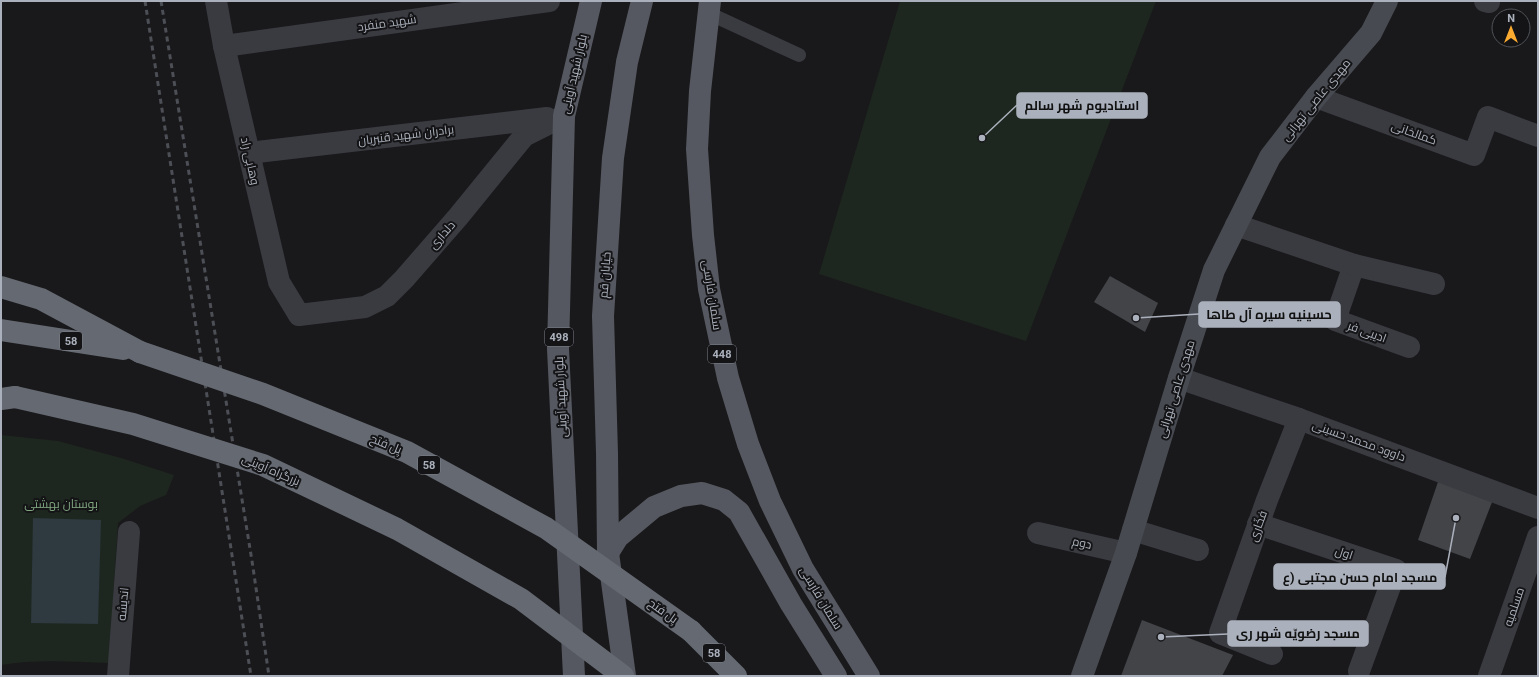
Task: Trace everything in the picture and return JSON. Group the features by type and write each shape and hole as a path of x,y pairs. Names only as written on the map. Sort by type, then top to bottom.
{"highway":[{"path":"1,287 41,299 140,352"},
{"name":"58","path":"1,330 140,352"},
{"name":"پل فتح","path":"140,352 263,394 407,452 546,528 691,631 736,676"},
{"name":"بزرگراه آوینی","path":"6,397 133,424 264,465 397,529 520,599 624,676"}],"main road":[{"name":"بلوار شهید آوینی","path":"574,676 558,349 564,116 591,1"},
{"name":"خیابان قم","path":"608,553 603,316 613,158 628,62 642,1"},
{"name":"سلمان فارسی","path":"709,7 700,91 697,150 703,235 709,289 728,378 748,444 770,501 803,569 869,676"},
{"path":"624,676 608,553 618,537 654,507 681,496 702,493 724,500 739,512 791,604 836,676"}],"street":[{"name":"وهابی راد","path":"216,1 224,46 279,282 299,315"},
{"name":"شهید منفرد","path":"224,46 549,1"},
{"name":"مهدی عاصی تهرانی","path":"1082,676 1126,553 1178,378 1214,270 1270,157 1316,97 1370,33 1387,1"},
{"name":"کمالخانی","path":"1316,97 1474,155 1488,117 1538,136"},
{"name":"برادران شهید قنبریان","path":"248,153 564,116"},
{"name":"دلداری","path":"299,315 365,307 387,296 404,279 458,217 524,136 564,116"},
{"path":"1236,225 1354,265 1434,284"},
{"name":"ادیبی فر","path":"1354,265 1335,320 1409,347"},
{"name":"داوود محمد حسینی","path":"1178,378 1299,420 1538,508"},
{"name":"فخّاری","path":"1272,654 1220,633 1258,524 1299,420"},
{"name":"اول","path":"1258,524 1396,570 1359,671"},
{"path":"1133,530 1198,550"},
{"name":"اندیشه","path":"118,676 129,532"},
{"name":"دوم","path":"1038,533 1126,553"},
{"name":"مسلمیه","path":"1489,676 1538,537"}],"lane":[{"path":"709,7 799,55"}],"green space":[{"path":"900,1 1156,1 1026,341 819,274"},
{"name":"بوستان بهشتی","path":"1,435 58,441 121,458 174,475 166,495 140,506 118,523 109,663 41,661 1,665"}],"shaded area":[{"path":"33,518 101,520 98,624 31,623"}],"building":[{"path":"1110,276 1158,303 1145,332 1094,302"},
{"path":"1440,476 1494,497 1470,559 1418,540"},
{"path":"1142,620 1233,655 1222,676 1121,676"}],"railway":[{"path":"145,1 251,676"},
{"path":"161,1 252,561 269,676"}],"place":[{"name":"استادیوم شهر سالم","path":"982,138"},
{"name":"حسینیه سیره آل طاها","path":"1136,318"},
{"name":"مسجد امام حسن مجتبی (ع","path":"1456,518"},
{"name":"مسجد رضویّه شهر ری","path":"1161,637"}]}
